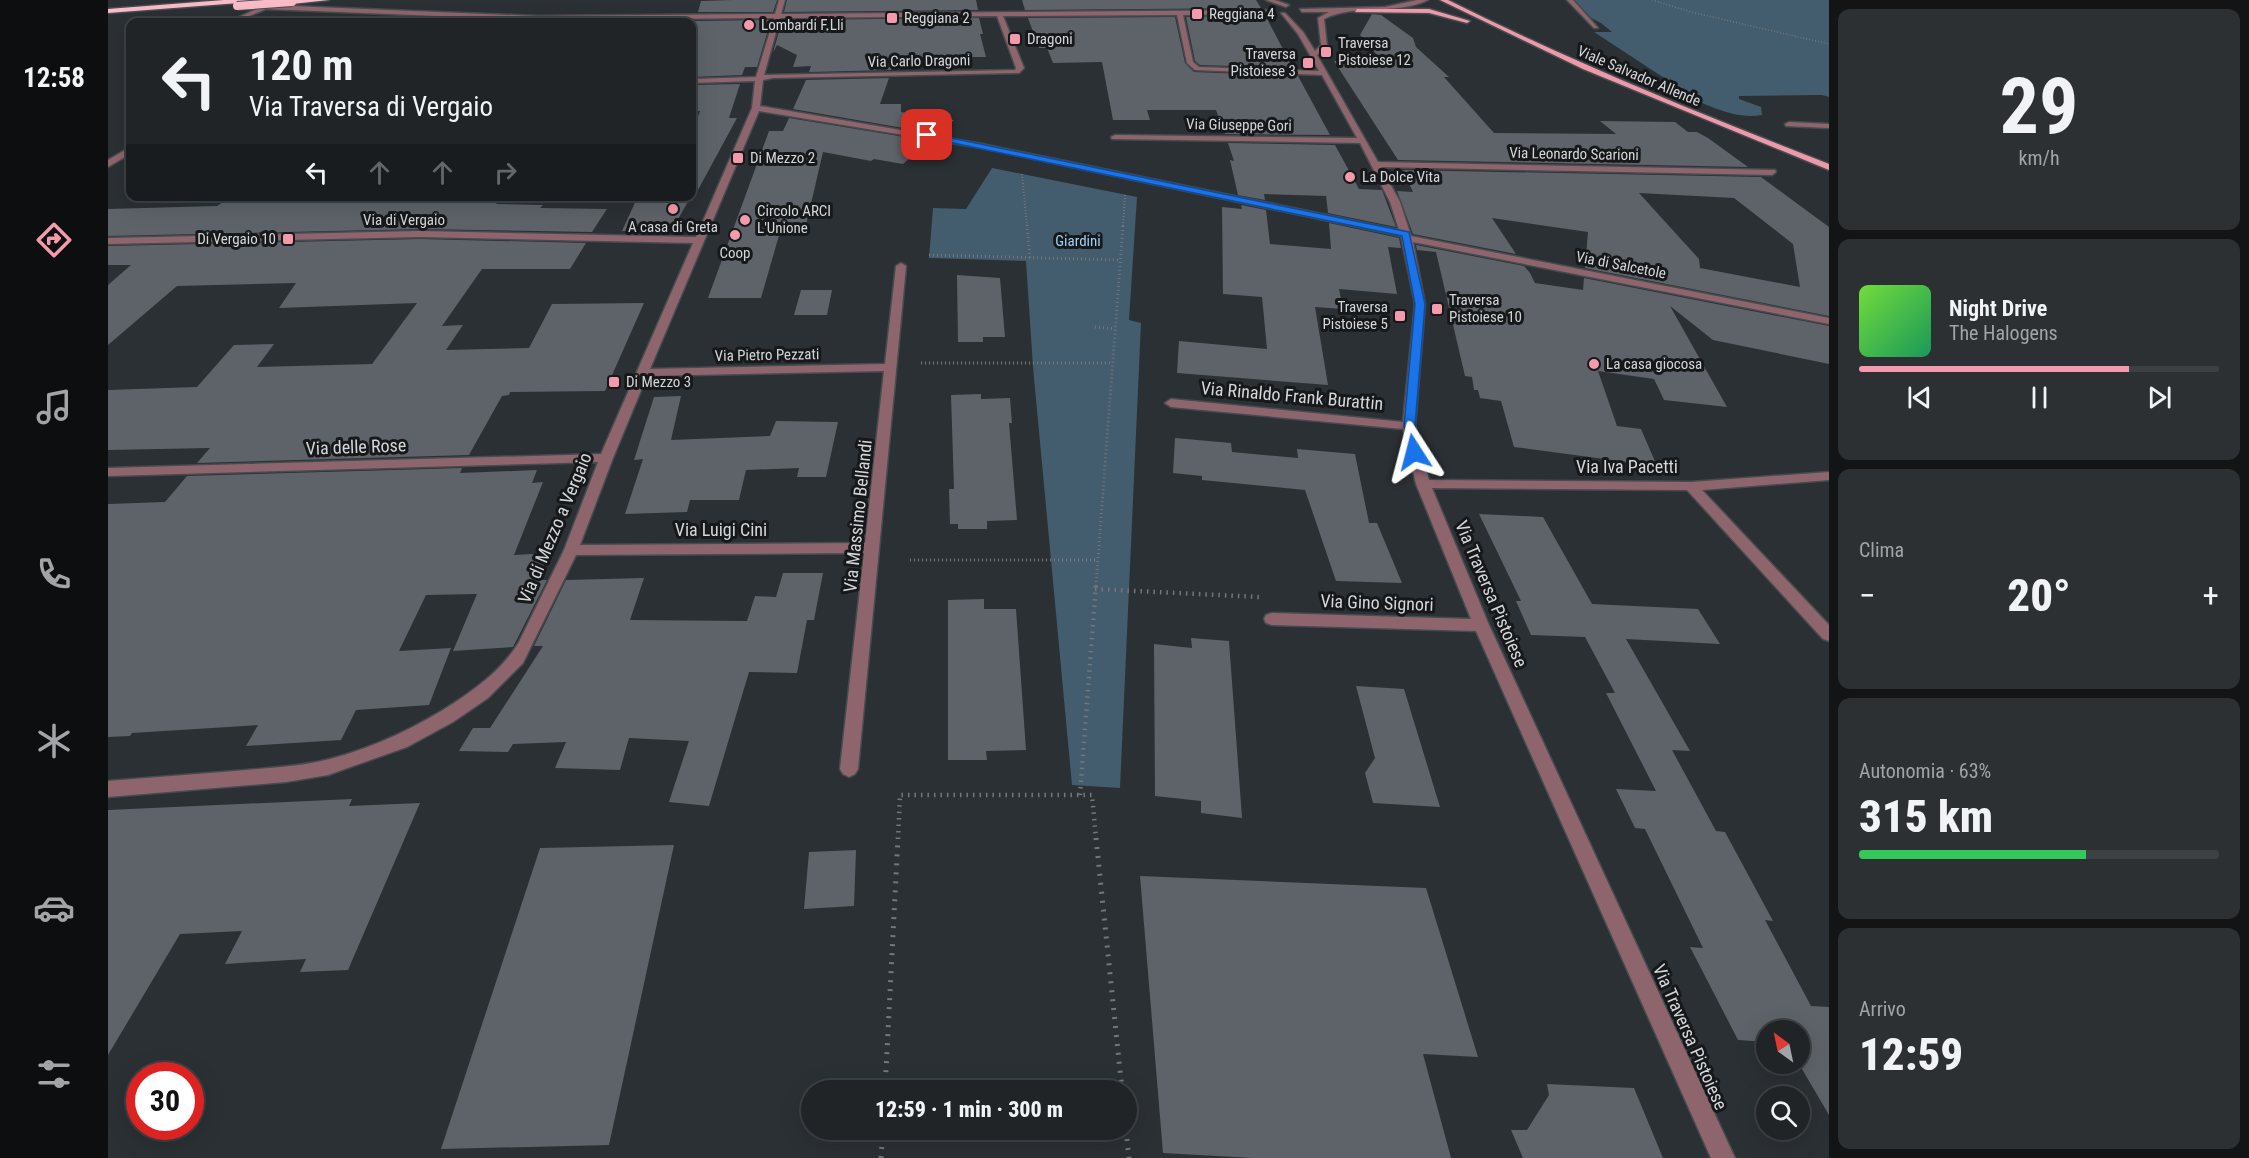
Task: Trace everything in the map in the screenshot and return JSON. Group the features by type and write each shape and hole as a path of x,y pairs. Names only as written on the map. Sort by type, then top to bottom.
{"highway":[{"path":"108,11 251,0"},
{"path":"108,16 325,0"}],"main road":[{"name":"Viale Salvador Allende","path":"1443,0 1528,43 1631,88 1829,167"},
{"name":"Viale Salvador Allende","path":"1456,0 1571,55 1743,128 1829,161"},
{"path":"1357,10 1434,12 1461,18 1492,34"},
{"path":"1533,53 1631,88"}],"street":[{"path":"264,8 263,6 271,0"},
{"name":"Via di Mezzo a Vergaio","path":"108,789 285,774 328,767 365,756 400,742 447,717 482,693 517,659 571,550 606,458 756,108 759,79 782,0"},
{"path":"240,18 264,8 526,18 1212,11 1273,8 1286,5 1299,10 1336,11 1395,7 1425,0"},
{"path":"1570,0 1596,27"},
{"path":"1273,8 1283,14 1299,10 1395,7"},
{"name":"Via Traversa Pistoiese","path":"1299,10 1301,33"},
{"path":"1179,11 1190,63 1197,69 1324,73"},
{"path":"1314,54 1324,46 1321,18 1336,11"},
{"path":"388,18 396,14"},
{"name":"Via Carlo Dragoni","path":"696,81 759,79 773,76 1017,72 1020,68 999,14"},
{"name":"Via Traversa Pistoiese","path":"1283,14 1301,33 1363,141 1395,202 1407,236 1420,304 1409,426 1424,484 1481,625 1723,1158"},
{"name":"Via di Salcetole","path":"756,108 982,146 1407,236 1829,321"},
{"path":"1788,124 1829,125"},
{"name":"Via Giuseppe Gori","path":"1115,137 1363,141"},
{"path":"108,164 126,153"},
{"name":"Via Leonardo Scarioni","path":"1375,164 1772,172"},
{"name":"Via di Vergaio","path":"108,241 420,234 700,240"},
{"name":"Via Massimo Bellandi","path":"849,769 901,266"},
{"name":"Via Pietro Pezzati","path":"643,373 892,367"},
{"name":"Via Rinaldo Frank Burattin","path":"1171,403 1409,426"},
{"name":"Via delle Rose","path":"108,472 606,458"},
{"name":"Via Iva Pacetti","path":"1424,484 1691,486 1829,476"},
{"path":"1691,486 1829,635"},
{"name":"Via Luigi Cini","path":"571,550 872,548"},
{"name":"Via Gino Signori","path":"1272,619 1481,625"}],"path":[{"path":"1652,0 1691,12 1829,44"},
{"path":"1022,174 1030,258"},
{"path":"1080,795 1125,194"},
{"path":"1093,254 1093,259"},
{"path":"930,255 1120,260"},
{"path":"1095,327 1115,329"},
{"path":"921,363 1112,363"},
{"path":"910,560 1098,560"},
{"path":"1095,589 1259,597"},
{"path":"886,1080 900,795 1092,795 1121,1080"},
{"path":"881,1158 882,1140"},
{"path":"1127,1140 1129,1158"}],"green space":[{"path":"1574,0 1829,0 1829,97 1822,95 1739,96 1739,99 1761,107 1762,115 1751,116 1730,113 1710,106 1680,94 1684,91 1594,32 1612,32 1591,18"},
{"name":"Giardini","path":"992,168 1137,197 1129,320 1141,323 1120,788 1072,785 1033,367 1026,261 929,258 933,208 966,209"}],"building":[{"path":"777,0 773,12 698,12 701,1"},
{"path":"787,0 976,0 978,10 784,12"},
{"path":"1022,0 1256,0 1261,8 1025,10"},
{"path":"1372,14 1381,15 1413,38 1416,47 1449,77 1444,77 1494,133 1616,134 1600,121 1675,122 1688,132 1697,132 1708,138 1748,167 1398,160 1334,61 1383,62 1360,35"},
{"path":"1265,15 1293,68 1200,65 1195,61 1186,17"},
{"path":"1175,17 1185,63 1194,72 1298,76 1330,135 1225,134 1216,110 1147,110 1150,120 1113,120 1102,62 1053,63 1047,48 1039,48 1028,18"},
{"path":"979,18 983,34 980,34 986,57 895,57 891,70 809,72 811,66 793,67 797,55 777,45 773,53 782,20"},
{"path":"771,20 757,67 745,67 742,75 696,77 696,21"},
{"path":"889,78 880,104 901,104 901,112 954,120 938,134 793,109 806,80"},
{"path":"740,84 729,118 737,118 696,194 696,122 700,111 696,111 696,85"},
{"path":"789,118 929,141 903,164 823,152 806,225 782,225 761,298 708,298 769,131 783,131"},
{"path":"1228,143 1335,145 1359,189 1382,190 1396,227 1328,213 1326,196 1264,194 1265,200 1238,195 1230,160 1234,161"},
{"path":"1403,170 1761,177 1829,227 1829,316 1585,268 1588,232 1492,218 1516,254 1413,234 1397,191 1413,192","holes":["1639,193 1734,198 1793,244 1800,287 1700,268 1699,259"]},
{"path":"225,201 498,201 496,204 543,205 540,208 607,209 592,232 420,229 108,236 108,209 217,206"},
{"path":"636,201 688,201 671,232 622,231"},
{"path":"1241,205 1266,210 1270,244 1331,249 1329,223 1399,238 1401,248 1388,247 1397,294 1339,289 1343,309 1315,307 1328,385 1177,373 1179,341 1267,349 1262,297 1223,294 1222,207 1242,209"},
{"path":"420,239 586,243 570,269 482,269 442,326 463,325 446,350 529,348 552,304 644,303 605,391 510,392 509,395 502,396 469,455 197,463 210,448 108,450 108,390 197,387 234,345 274,344 257,367 372,364 417,303 279,308 296,283 177,286 108,345 108,285 131,265 108,265 108,246"},
{"path":"1416,245 1524,266 1535,283 1583,290 1584,278 1829,326 1829,364 1713,340 1670,306 1727,407 1664,400 1654,379 1598,371 1617,426 1641,429 1657,466 1514,447 1501,401 1480,398 1478,390 1474,390 1472,377 1465,376 1436,252 1417,250"},
{"path":"957,275 1000,278 1005,337 983,337 983,342 958,342"},
{"path":"801,290 832,290 827,315 794,315"},
{"path":"981,394 981,399 1010,398 1012,423 1009,423 1017,520 987,521 987,529 958,529 958,524 950,524 949,489 954,489 951,395"},
{"path":"681,396 671,440 770,436 776,421 838,422 826,477 797,477 799,468 746,470 739,500 690,500 687,512 625,514 643,459 634,460 654,397"},
{"path":"1175,438 1231,443 1232,452 1298,458 1297,449 1355,454 1369,523 1377,523 1402,583 1336,581 1305,490 1202,480 1202,476 1173,473"},
{"path":"462,468 460,473 537,470 532,483 543,482 514,555 550,553 537,580 547,580 513,647 453,651 477,594 426,595 399,651 451,648 429,705 356,710 341,740 246,746 258,725 132,733 130,736 108,737 108,504 165,502 187,476"},
{"path":"1479,514 1543,517 1592,604 1698,609 1720,644 1626,639 1690,751 1672,750 1716,831 1725,832 1773,921 1765,920 1811,1006 1829,1007 1829,1115 1805,1074 1810,1074 1810,1020 1756,1020 1756,1041 1738,1040 1690,947 1703,948 1645,829 1635,828 1616,789 1656,791 1606,693 1615,693 1585,637 1531,635 1516,601 1521,601"},
{"path":"783,573 823,573 814,620 807,620 797,673 749,672 709,806 669,802 689,741 629,738 620,770 555,768 566,742 513,744 508,752 459,751 473,728 490,728 543,646 534,646 566,580 644,578 630,620 747,621 755,596 776,597"},
{"path":"984,599 984,609 1016,609 1026,750 986,751 987,760 948,760 948,600"},
{"path":"1191,638 1229,641 1242,818 1201,813 1201,801 1155,796 1154,644 1192,648"},
{"path":"1356,686 1404,689 1440,807 1373,803 1365,773 1375,758"},
{"path":"352,799 349,806 420,803 348,970 300,972 306,959 225,964 242,931 180,934 108,1055 108,810"},
{"path":"674,845 609,1145 441,1149 540,848"},
{"path":"856,850 854,906 804,909 809,852"},
{"path":"1140,876 1426,888 1478,1057 1423,1054 1451,1158 1253,1158 1163,1153"},
{"path":"1547,1084 1634,1088 1663,1158 1523,1158 1511,1130 1527,1130 1549,1095"}],"place":[{"name":"Reggiana 4","path":"1197,14"},
{"name":"Reggiana 2","path":"892,18"},
{"name":"Lombardi F.Lli","path":"749,25"},
{"name":"Dragoni","path":"1015,39"},
{"name":"Traversa Pistoiese 12","path":"1326,52"},
{"name":"Traversa Pistoiese 3","path":"1308,63"},
{"name":"Di Mezzo 2","path":"738,158"},
{"name":"La Dolce Vita","path":"1350,177"},
{"name":"A casa di Greta","path":"673,209"},
{"name":"Circolo ARCI L'Unione","path":"745,220"},
{"name":"Coop","path":"735,235"},
{"name":"Di Vergaio 10","path":"288,239"},
{"name":"Traversa Pistoiese 10","path":"1437,309"},
{"name":"Traversa Pistoiese 5","path":"1400,316"},
{"name":"La casa giocosa","path":"1594,364"},
{"name":"Di Mezzo 3","path":"614,382"}],"route":[{"path":"927,135 1406,234 1420,304 1420,327 1409,426 1414,452"}]}
